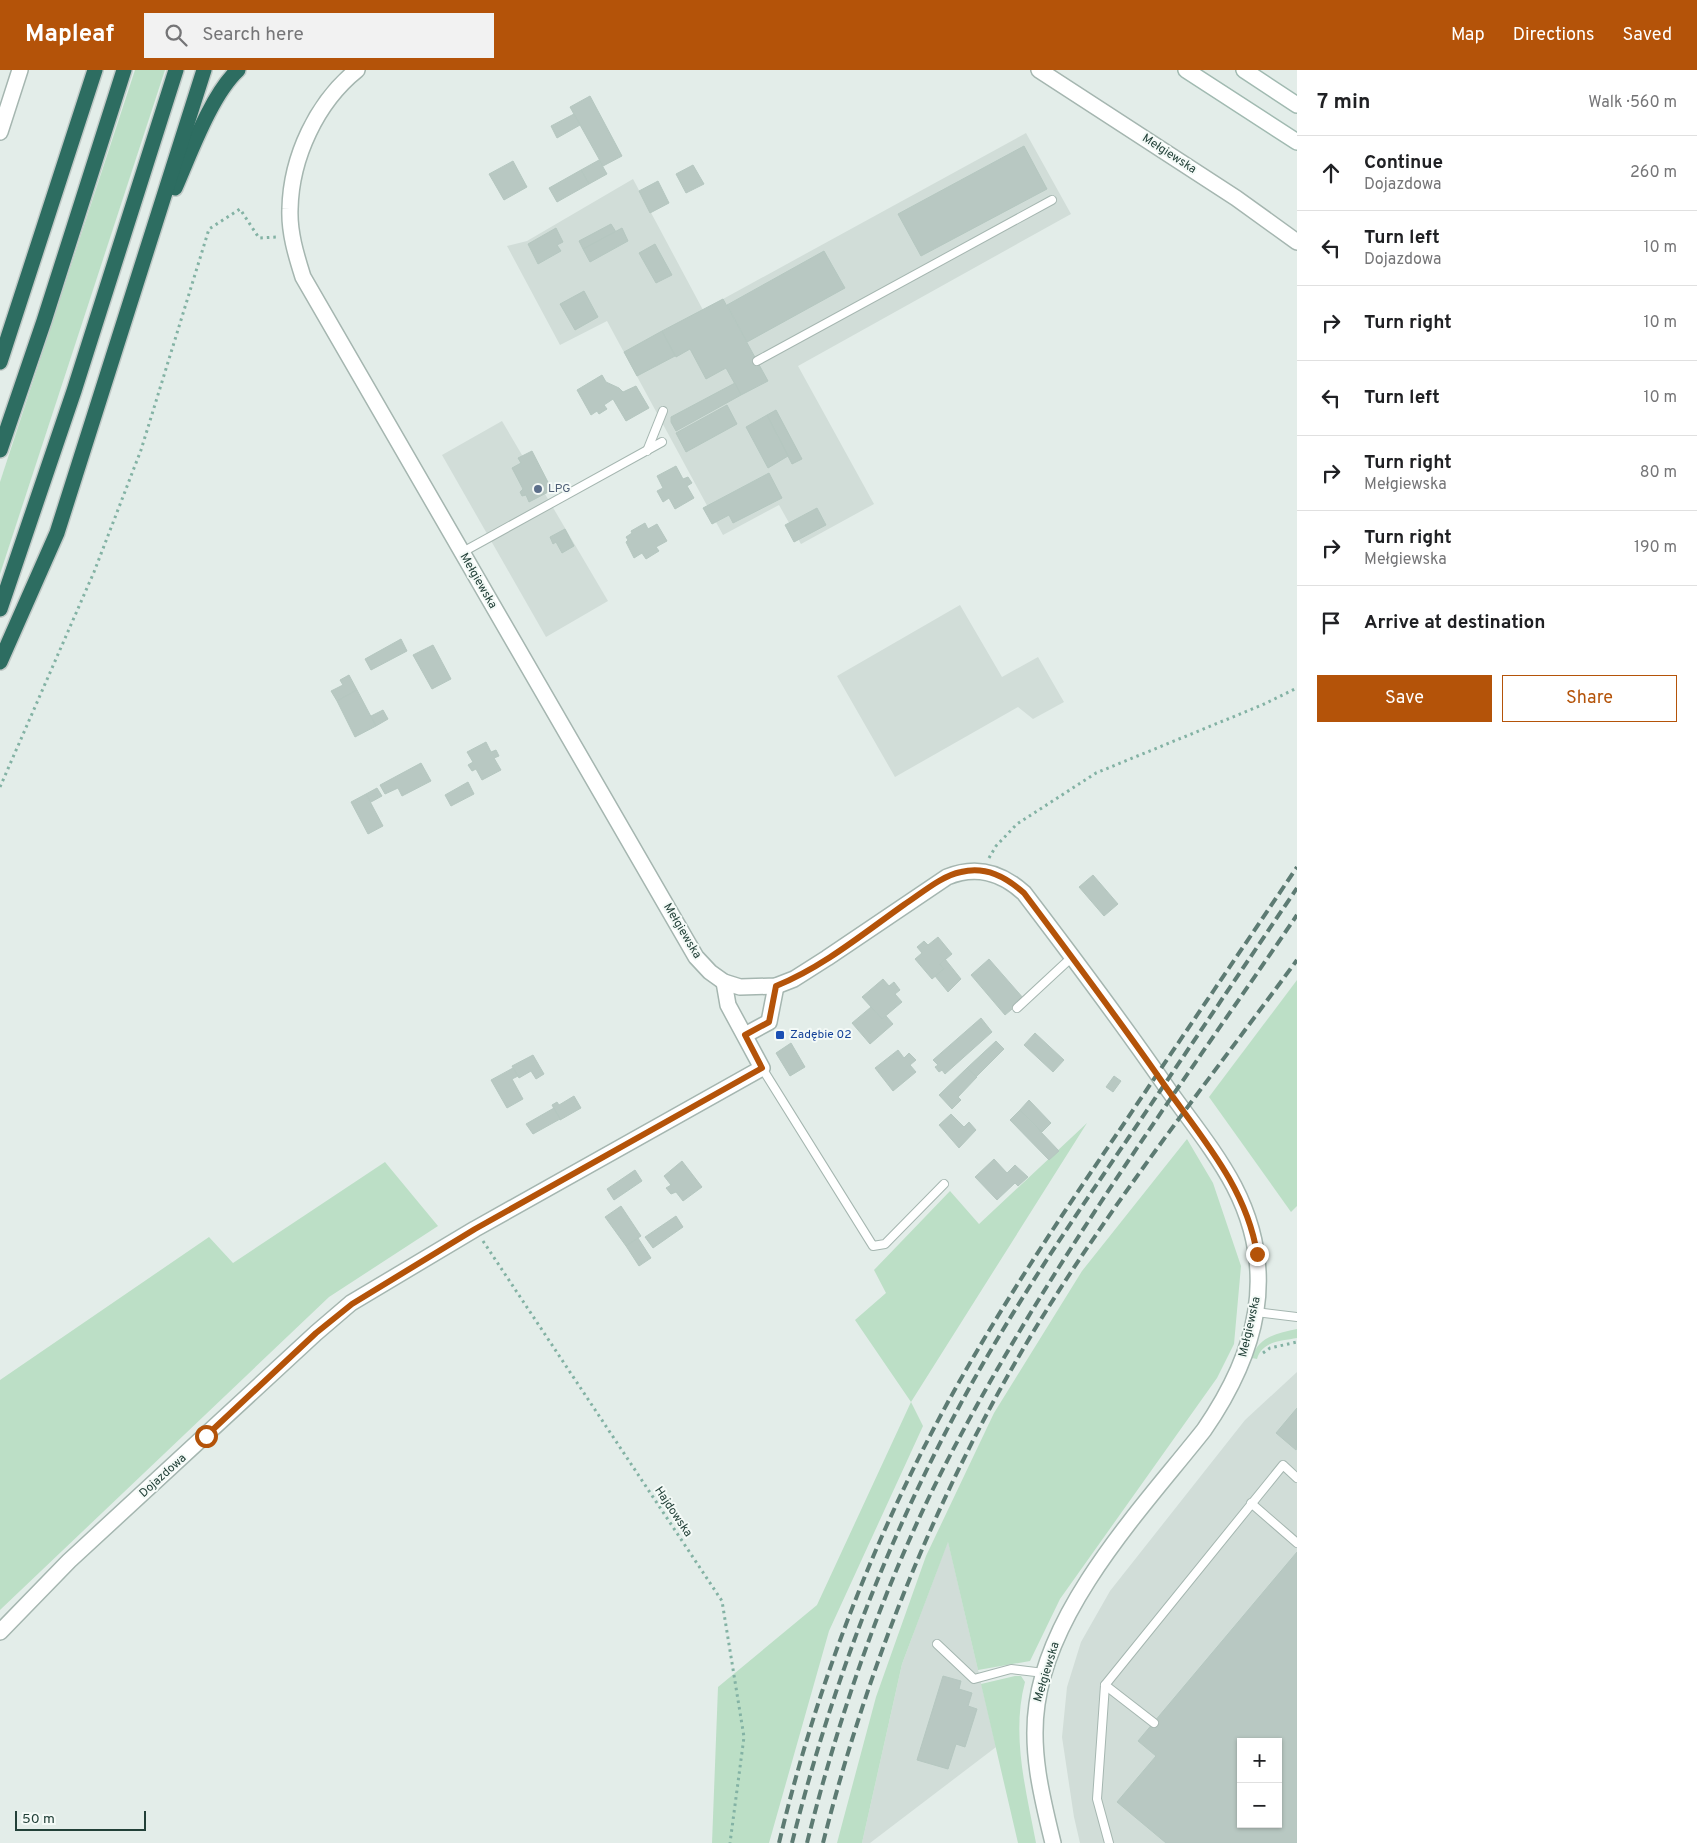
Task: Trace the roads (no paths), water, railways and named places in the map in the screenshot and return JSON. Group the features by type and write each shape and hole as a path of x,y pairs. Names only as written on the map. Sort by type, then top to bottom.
{"highway":[{"path":"0,362 95,70"},
{"path":"0,450 44,321 124,70"},
{"path":"0,609 71,400 176,70"},
{"path":"0,662 58,533 204,70"},
{"path":"143,263 206,120 221,93 238,70"}],"street":[{"path":"0,132 20,70"},
{"name":"Mełgiewska","path":"357,70 324,105 310,130 298,159 292,186 290,209 292,236 303,276 317,304 696,957 710,972 724,982 740,987 776,986 794,979 827,958 947,877 960,872 985,871 1011,881 1024,893 1185,1112 1233,1184 1246,1212 1255,1240 1259,1272 1256,1312 1244,1358 1221,1406 1089,1580 1064,1622 1044,1673 1037,1704 1035,1744 1041,1790 1053,1843"},
{"name":"Mełgiewska","path":"1039,70 1236,198 1297,242"},
{"path":"1186,70 1297,142"},
{"path":"1244,70 1297,105"},
{"path":"724,982 728,1004 762,1068"},
{"path":"745,1035 769,1022 776,986"},
{"name":"Dojazdowa","path":"0,1632 69,1561 316,1333 352,1304 475,1229 762,1068"}],"lane":[{"path":"757,361 1052,200"},
{"path":"648,450 663,411"},
{"path":"461,553 662,442"},
{"path":"1017,1008 1072,957"},
{"path":"762,1068 873,1246 885,1244 944,1184"},
{"path":"1256,1312 1297,1317"},
{"path":"1109,1843 1098,1800 1105,1685 1283,1466 1297,1478"},
{"path":"1251,1504 1297,1543"},
{"path":"937,1644 974,1679 1011,1669 1044,1673"},
{"path":"1105,1685 1154,1723"}],"railway":[{"path":"779,1843 808,1736 843,1632 885,1529 933,1430 1000,1312 1049,1235 1297,867"},
{"path":"792,1843 824,1730 862,1619 907,1511 960,1405 999,1336 1062,1236 1297,888"},
{"path":"807,1843 831,1753 876,1621 911,1535 970,1417 1057,1270 1152,1126 1297,915"},
{"path":"823,1843 841,1775 885,1641 939,1511 1003,1385 1038,1324 1099,1230 1297,960"}],"place":[{"name":"LPG","path":"538,489"},
{"name":"Zadębie 02","path":"780,1035"}]}
